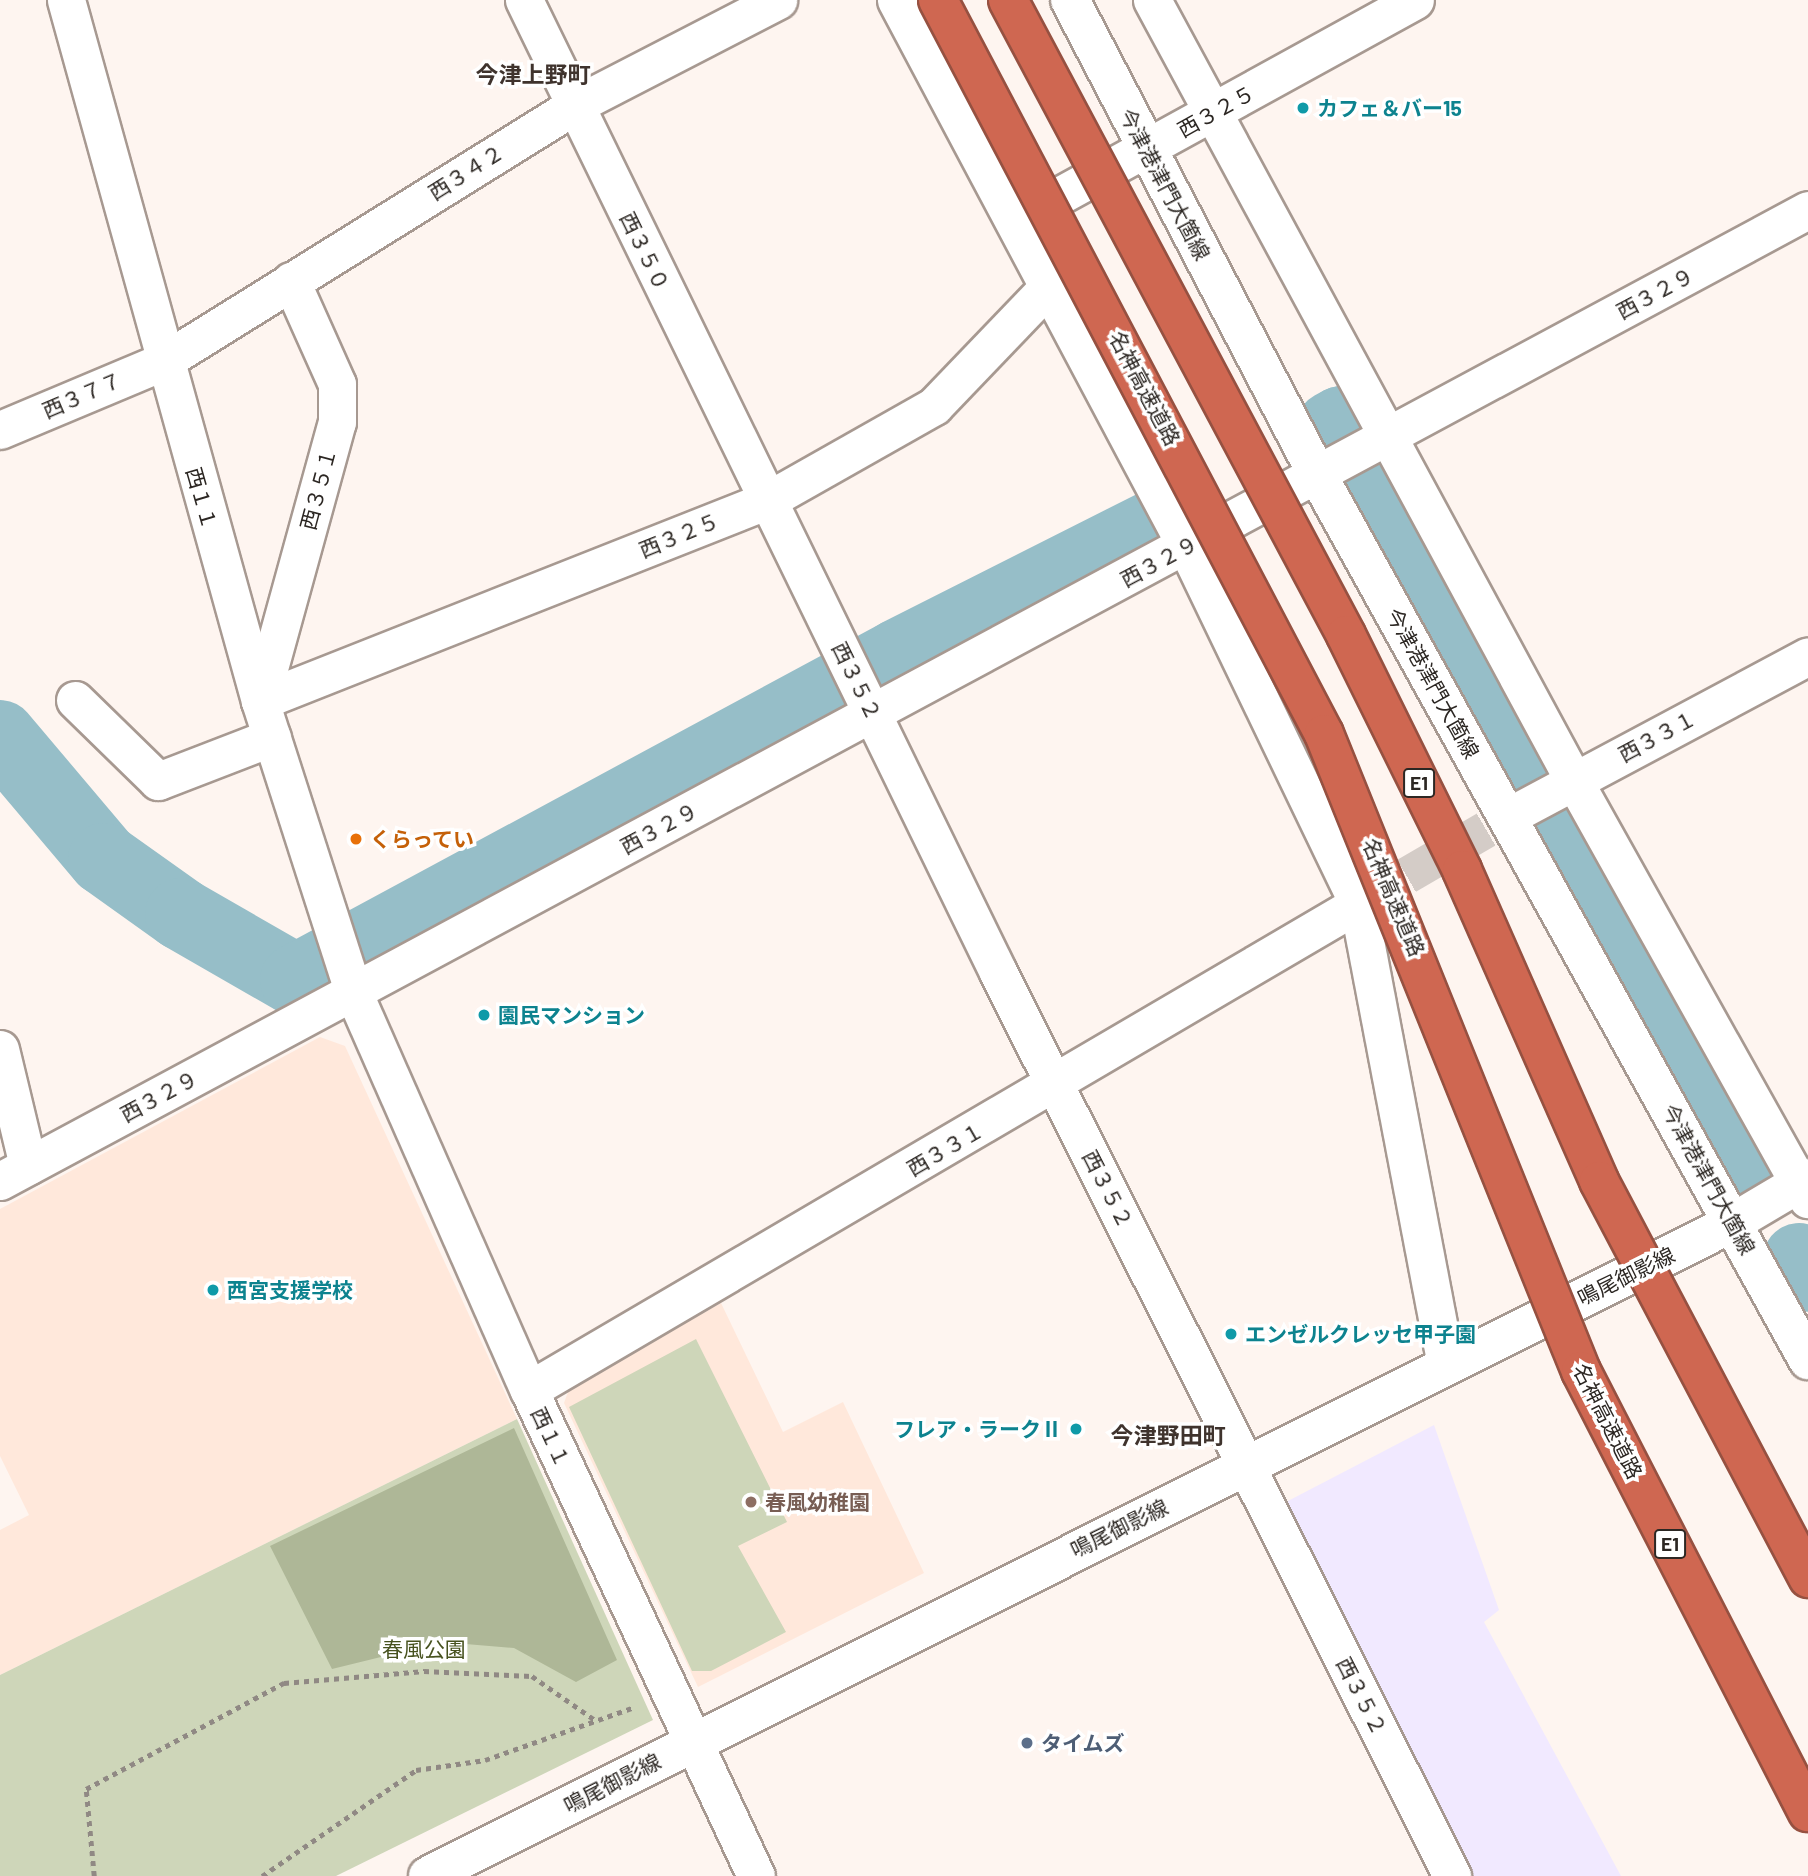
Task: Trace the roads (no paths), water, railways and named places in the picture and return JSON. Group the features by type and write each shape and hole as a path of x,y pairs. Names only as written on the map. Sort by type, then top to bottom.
{"highway":[{"name":"名神高速道路","path":"939,0 1324,734 1581,1371 1808,1812"},
{"name":"E1","path":"1008,0 1346,635 1462,870 1598,1181 1808,1578"}],"main road":[{"name":"今津港津門大箇線","path":"1070,0 1147,150 1327,471 1543,798 1734,1222 1808,1360"},
{"name":"鳴尾御影線","path":"428,1876 1805,1187"}],"street":[{"name":"西１１","path":"66,0 260,701 354,992 529,1390 757,1876"},
{"name":"西３５０","path":"524,0 573,106 768,500"},
{"name":"西３４２","path":"164,360 573,106 778,0"},
{"path":"896,0 1016,220 1048,287 1186,546 1358,904 1446,1365"},
{"path":"1152,0 1213,112 1382,441 1543,798 1805,1187"},
{"name":"西３２５","path":"1016,220 1415,0"},
{"name":"西３２９","path":"14,1173 872,711 1327,471 1808,210"},
{"name":"西３５１","path":"260,701 337,422 337,384 291,281"},
{"name":"西３２５","path":"260,701 768,500 934,407 1048,287"},
{"name":"西３７７","path":"0,430 164,360"},
{"name":"西３５２","path":"768,500 1055,1085 1452,1876"},
{"name":"西３３１","path":"1543,798 1808,656"},
{"path":"75,700 158,781 272,737"},
{"name":"西３３１","path":"529,1390 1055,1085 1358,904"},
{"path":"0,1049 14,1173"}],"waterway":[{"path":"1332,427 1341,422 1744,1159"},
{"path":"0,736 104,859 181,914 296,980 898,655 1153,526"},
{"path":"1799,1259 1808,1276"}],"tunnel":[{"path":"1359,903 1507,817"}],"place":[{"name":"カフェ＆バー15","path":"1303,108"},
{"name":"くらってい","path":"356,839"},
{"name":"園民マンション","path":"484,1015"},
{"name":"西宮支援学校","path":"213,1290"},
{"name":"エンゼルクレッセ甲子園","path":"1231,1334"},
{"name":"フレア・ラークⅡ","path":"1076,1429"},
{"name":"春風幼稚園","path":"751,1502"},
{"name":"タイムズ","path":"1027,1743"}],"district":[{"name":"今津上野町","path":"533,74"},
{"name":"今津野田町","path":"1168,1435"}],"park label":[{"name":"春風公園","path":"424,1649"}]}
